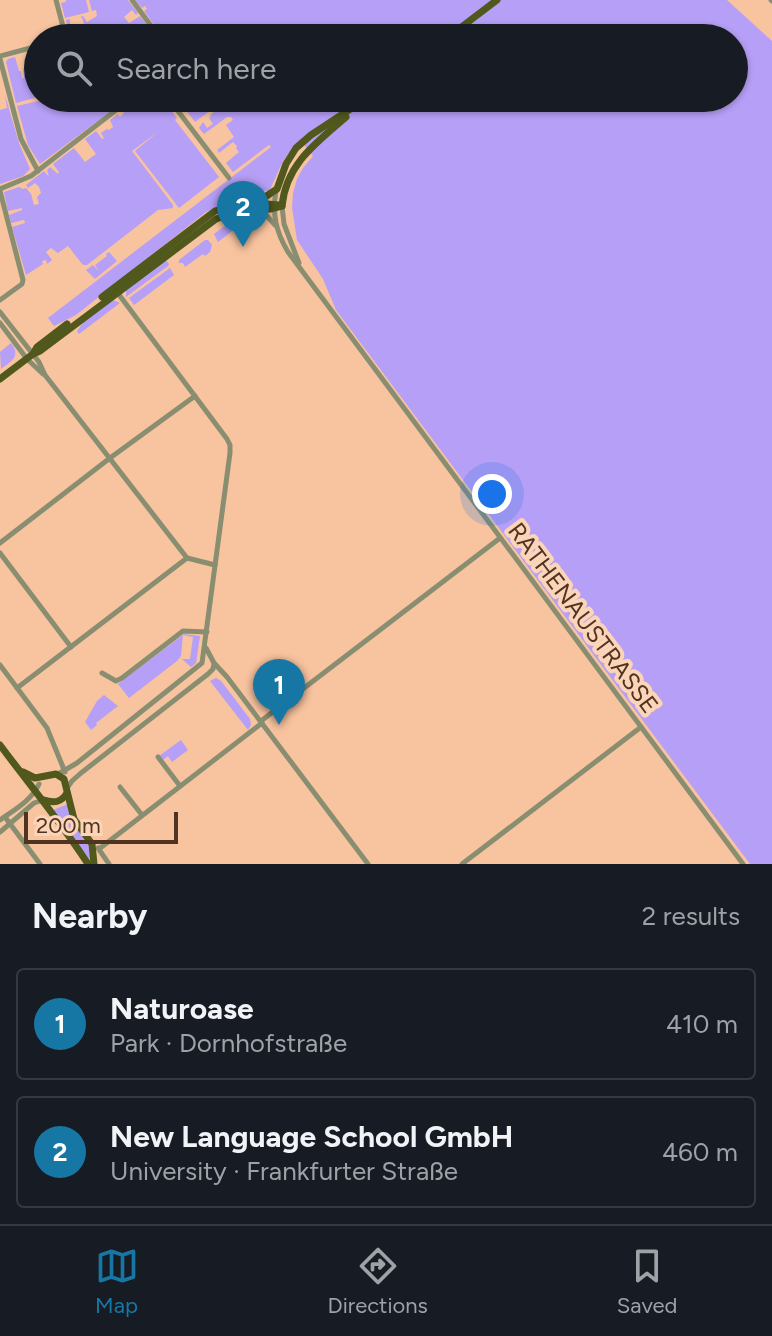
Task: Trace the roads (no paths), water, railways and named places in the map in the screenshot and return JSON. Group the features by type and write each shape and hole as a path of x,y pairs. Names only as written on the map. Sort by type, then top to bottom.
{"main road":[{"path":"465,24 497,0"},
{"path":"254,205 277,189 296,148 346,112"},
{"path":"0,379 40,351 209,214 235,204 277,206 297,163 352,112"},
{"path":"0,745 91,864"},
{"path":"18,769 35,778 50,774 64,779"},
{"path":"38,793 45,776"},
{"path":"38,793 57,802 63,798 64,779"},
{"path":"64,779 71,810 96,846 91,864"}],"street":[{"path":"56,0 62,24"},
{"path":"132,0 150,24"},
{"path":"24,50 0,57 21,139 38,171"},
{"path":"0,300 22,284 23,278 0,190 25,180 114,112"},
{"path":"179,112 229,178"},
{"name":"RATHENAUSTRASSE","path":"277,189 276,226 288,252 743,864"},
{"path":"254,205 276,226"},
{"name":"RATHENAUSTRASSE","path":"277,206 307,278"},
{"path":"64,779 203,662 231,447 116,290"},
{"path":"0,312 30,356"},
{"path":"0,323 30,356 187,558 216,565"},
{"path":"0,543 195,396"},
{"path":"109,864 96,846 142,815 500,538"},
{"path":"0,553 71,647"},
{"path":"17,688 187,558"},
{"path":"102,673 116,681 183,631 207,632"},
{"path":"205,647 214,663 368,864"},
{"path":"203,662 214,663"},
{"path":"64,779 81,773 208,674 214,663"},
{"path":"0,665 47,728 64,779"},
{"path":"462,864 641,727"},
{"path":"158,757 180,786"},
{"path":"120,787 142,815"},
{"path":"0,832 34,803 38,793"},
{"path":"38,793 2,818 40,864"},
{"path":"22,814 40,804 49,808"}],"place":[{"name":"New Language School GmbH","path":"243,247"},
{"name":"Naturoase","path":"279,725"}]}
